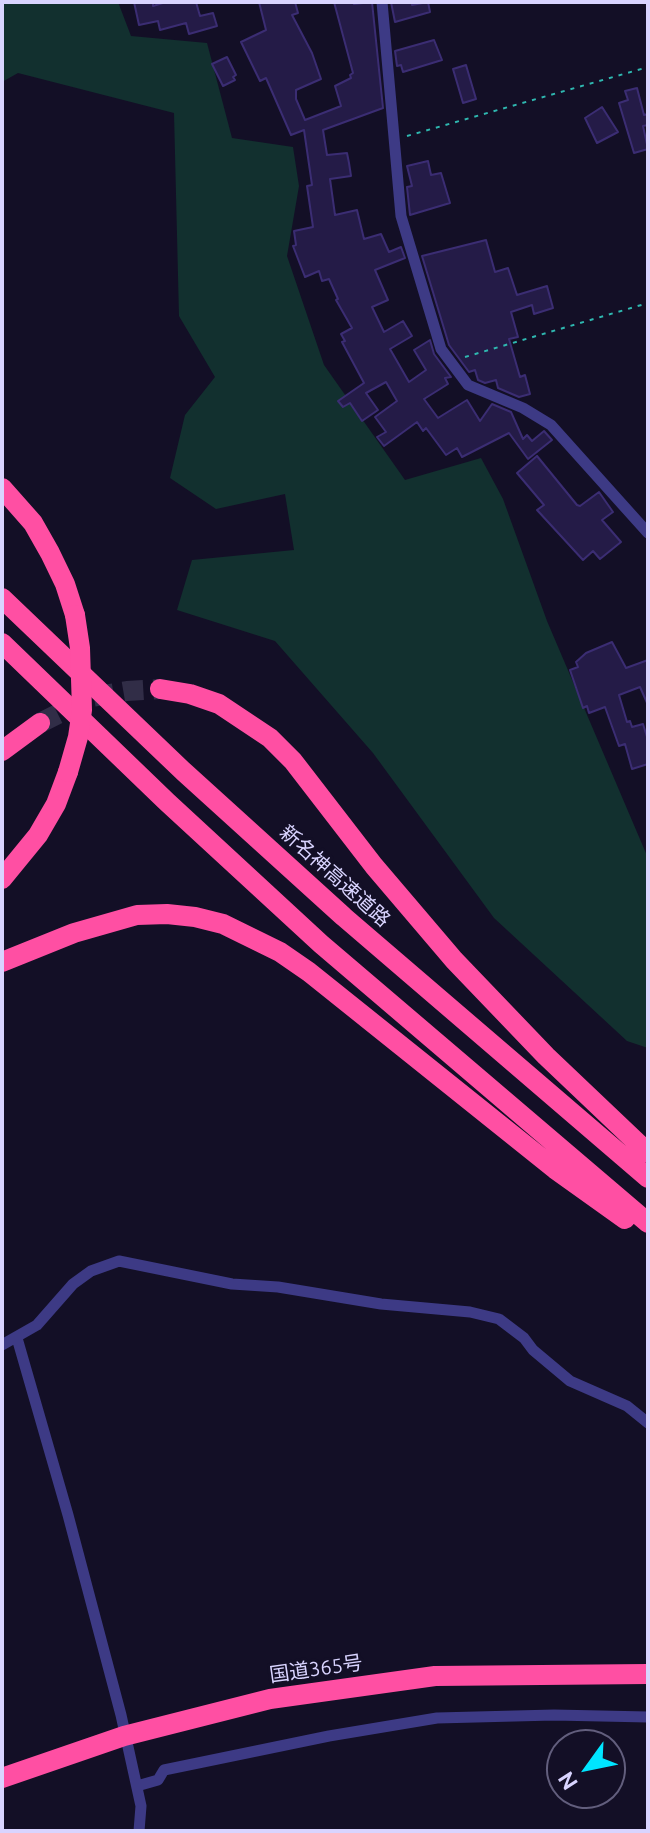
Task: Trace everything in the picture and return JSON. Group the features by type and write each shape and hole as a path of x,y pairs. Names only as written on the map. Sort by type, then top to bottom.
{"highway":[{"path":"2,488 33,523 65,584 75,615 80,648 82,697 78,737 56,804 38,835 2,879"},
{"name":"新名神高速道路","path":"2,598 183,771 332,907 648,1178"},
{"path":"2,643 167,802 321,944 648,1223"},
{"path":"160,689 190,694 219,704 270,738 293,761 374,866 454,960 546,1056 648,1153"},
{"path":"2,751 40,723"},
{"path":"2,962 84,929 137,915 167,914 223,924 250,936 309,972 555,1169 648,1236"},
{"name":"国道365号","path":"2,1778 124,1736 270,1699 435,1676 648,1674"}],"street":[{"path":"382,2 401,216 441,349 468,385 523,408 551,425 648,533"},
{"path":"2,1345 37,1325 73,1284 91,1271 119,1261 232,1284 278,1287 381,1304 470,1312 499,1319 570,1381 627,1406 648,1423"},
{"path":"17,1338 121,1715 141,1806 139,1831"},
{"path":"137,1786 158,1780 164,1770 329,1736 437,1718 554,1715 648,1717"}],"path":[{"path":"395,139 648,67"},
{"path":"448,361 648,303"}],"green space":[{"path":"2,2 118,2 131,36 207,43 232,138 293,147 299,186 287,256 324,365 405,480 481,458 503,499 547,621 648,858 648,1048 627,1041 494,918 373,753 275,641 177,610 192,560 294,550 285,494 216,509 170,478 185,415 215,377 179,316 174,113 18,73 2,82"}],"building":[{"path":"134,2 153,2 153,6 166,2 196,2 200,16 213,13 217,26 189,34 186,23 160,30 158,21 139,25"},
{"path":"259,2 295,2 298,13 292,15 312,53 321,79 296,90 296,99 305,120 341,106 335,86 351,78 353,73 334,2 372,2 383,108 323,130 327,155 347,153 351,176 330,179 335,215 357,210 364,239 381,234 389,252 401,247 405,258 375,270 388,300 372,307 384,332 403,321 412,336 390,349 409,382 426,370 414,350 430,340 434,354 451,377 445,378 448,384 424,399 438,418 467,400 480,421 492,404 511,412 523,439 527,435 532,441 544,431 552,440 528,459 509,433 462,457 457,448 446,455 426,428 423,431 417,422 384,446 377,437 386,432 375,417 397,401 386,382 366,393 378,410 362,421 350,403 343,407 338,401 364,383 342,342 345,341 341,334 352,328 336,300 329,279 322,281 319,271 305,277 293,246 296,245 294,231 313,227 307,186 312,185 304,130 291,135 266,78 260,81 241,42 266,30"},
{"path":"391,2 412,2 412,5 428,2 430,12 395,22"},
{"path":"434,40 442,60 403,72 401,65 397,66 395,51"},
{"path":"227,57 236,75 233,77 235,80 223,86 212,64"},
{"path":"466,65 476,99 463,103 453,69"},
{"path":"637,88 644,115 648,114 648,125 643,126 648,149 634,153 619,103 628,100 625,91"},
{"path":"602,107 618,132 597,143 585,118"},
{"path":"428,161 431,175 441,173 450,203 410,215 407,187 412,186 407,166"},
{"path":"486,240 495,272 508,268 517,295 547,286 553,308 534,314 532,305 511,312 518,337 509,339 520,377 525,375 530,394 519,397 498,388 496,380 485,383 478,380 475,370 469,372 449,345 422,256"},
{"path":"537,456 577,505 599,492 613,512 602,520 621,542 600,559 593,551 583,560 537,510 544,505 517,473"},
{"path":"612,642 626,668 648,660 648,705 640,687 619,695 627,722 630,721 632,727 643,724 648,740 648,764 632,769 625,744 619,746 605,707 589,713 587,706 583,708 570,670 578,667 576,662 586,653"}],"tunnel":[{"path":"40,723 92,697 160,689"}]}
